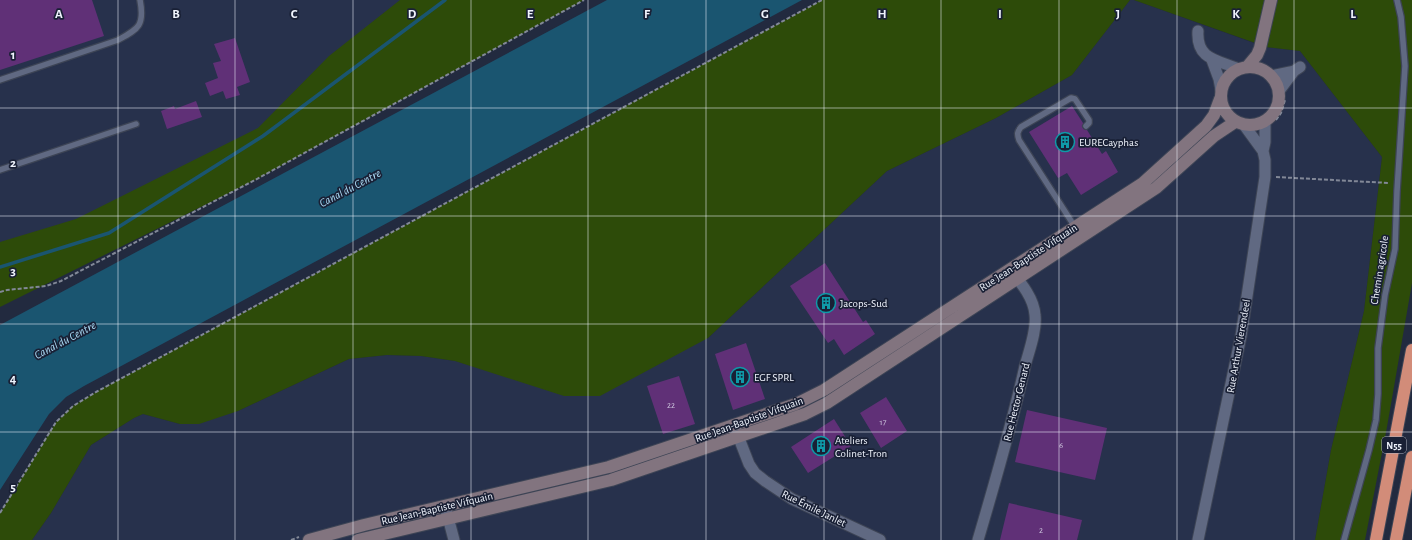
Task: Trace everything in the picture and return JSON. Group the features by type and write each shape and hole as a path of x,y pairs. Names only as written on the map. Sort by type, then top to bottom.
{"highway":[{"name":"N55","path":"1376,540 1412,350"},
{"name":"N55","path":"1396,540 1412,457"}],"street":[{"name":"Rue Jean-Baptiste Vifquain","path":"358,540 611,480 736,432 824,390 1143,183 1156,172 1206,126 1214,115 1224,81 1231,74 1243,68 1257,55 1271,0"},
{"path":"1198,31 1200,46 1203,52 1212,60 1243,68 1256,68 1264,70 1271,76 1279,91 1279,100 1272,116 1265,121"},
{"path":"1212,60 1219,79 1223,108 1228,116 1239,123 1263,151"},
{"path":"1271,76 1297,69 1279,91"},
{"name":"Rue Jean-Baptiste Vifquain","path":"309,540 335,532 609,467 805,414 816,409 1018,279 1156,188 1214,136 1239,123 1254,125 1265,121"},
{"name":"Rue Arthur Vierendeel","path":"1198,540 1241,336 1265,177 1265,160 1263,151 1265,142 1265,121"},
{"name":"Rue Hector Genard","path":"978,540 1017,402 1034,328 1035,315 1031,301 1018,279 1010,269"},
{"name":"Rue Émile Janlet","path":"736,432 749,464 755,473 765,481 792,499 880,540"},
{"path":"445,506 454,540"}],"lane":[{"path":"0,80 118,40 129,34 139,27 142,10 140,0"},
{"name":"Chemin agricole","path":"1344,540 1376,420 1378,394 1378,348 1385,295 1395,249 1397,183 1405,66 1401,17 1397,0"},
{"path":"1075,227 1019,140 1017,134 1021,127 1071,98 1076,99 1089,120 1089,123 1086,126"},
{"path":"0,170 136,124"}],"path":[{"path":"0,292 46,286 61,281 255,180 584,0"},
{"path":"0,513 56,422 73,406 109,385 822,0"},
{"path":"1265,177 1397,183"}],"shaded area":[{"path":"0,0 574,0 0,306"},
{"path":"1130,0 1134,0 1265,47 1300,51 1382,157 1364,311 1331,450 1315,540 32,540 51,513 91,445 143,414 180,424 238,411 349,359 387,355 421,356 455,361 500,374 708,338 887,171 996,118 1072,75"}],"green space":[{"path":"400,0 584,0 255,180 0,307 0,242 76,219 258,128 329,56"},
{"path":"822,0 1130,0 1072,75 996,118 887,171 708,338 600,396 564,396 455,361 421,356 387,355 349,359 238,411 199,424 180,424 143,414 134,418 91,445 51,513 32,540 0,540 0,513 56,422 73,406 96,392"},
{"path":"1134,0 1267,0 1258,44"},
{"path":"1276,0 1412,0 1412,283 1387,427 1365,540 1315,540 1331,450 1364,311 1382,157 1300,51 1265,47"}],"water":[{"name":"Canal du Centre","path":"607,0 802,0 84,386 66,397 49,414 0,490 0,325"}],"building":[{"path":"0,0 92,0 104,36 0,70"},
{"path":"235,38 250,82 237,87 240,95 226,99 223,91 210,96 205,83 218,78 213,63 221,61 214,44"},
{"path":"196,101 202,117 167,129 161,111 174,106 175,109"},
{"name":"EURECayphas","path":"1072,106 1083,123 1083,129 1087,130 1102,154 1106,151 1118,172 1081,195 1067,173 1058,178 1029,132"},
{"name":"Jacops-Sud","path":"825,263 863,322 866,320 875,334 844,355 834,339 828,343 790,286"},
{"name":"EGF SPRL","path":"746,343 765,399 733,410 715,354"},
{"path":"679,376 695,424 663,434 647,386"},
{"path":"886,397 907,431 881,448 860,413"},
{"path":"1027,410 1107,428 1095,480 1015,462"},
{"name":"Ateliers Colinet-Tron","path":"834,419 851,446 808,473 791,447"},
{"path":"1009,503 1082,520 1077,540 1000,540"}],"waterway":[{"path":"0,267 109,233 263,136 445,0"}],"place":[{"name":"EURECayphas","path":"1065,142"},
{"name":"Jacops-Sud","path":"826,303"},
{"name":"EGF SPRL","path":"740,377"},
{"name":"Ateliers Colinet-Tron","path":"821,446"}]}
